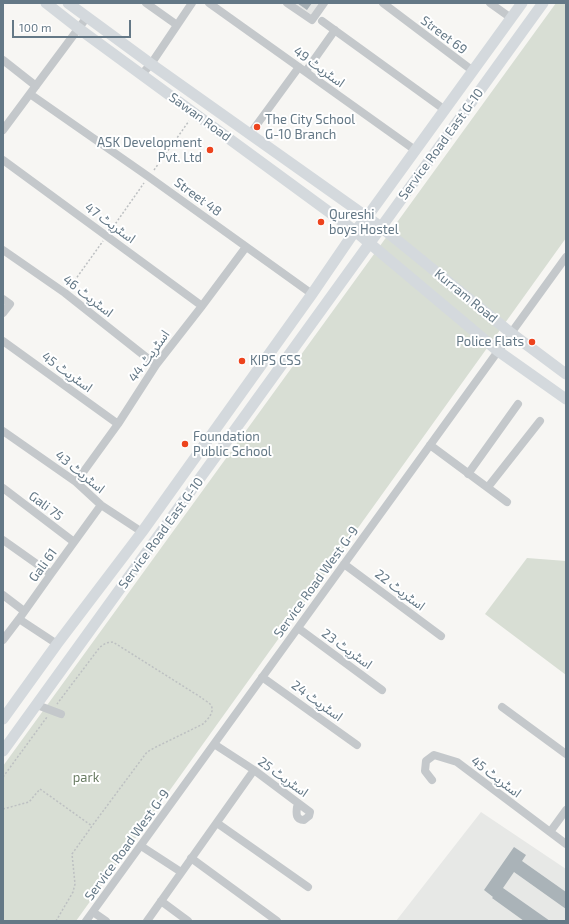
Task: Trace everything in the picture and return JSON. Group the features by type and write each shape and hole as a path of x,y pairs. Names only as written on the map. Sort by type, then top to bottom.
{"main road":[{"name":"Sawan Road","path":"46,3 356,231 498,351"},
{"name":"Sawan Road","path":"68,3 151,64 367,217"},
{"name":"Service Road East G-10","path":"3,719 57,644 142,532 356,231 522,3"},
{"name":"Service Road East G-10","path":"3,752 543,3"},
{"name":"Kurram Road","path":"367,217 511,333 566,374"},
{"path":"498,351 566,399"},
{"path":"11,707 27,718"}],"street":[{"path":"146,3 176,25"},
{"path":"142,74 151,64 192,3"},
{"name":"اسٹریٹ 49","path":"209,3 415,150"},
{"path":"287,3 312,20 324,3"},
{"name":"Street 69","path":"383,3 473,71"},
{"path":"490,3 511,18"},
{"path":"3,130 6,119 30,94 87,17"},
{"path":"322,20 445,110"},
{"path":"250,134 335,30"},
{"path":"3,60 36,86"},
{"name":"Street 48","path":"30,94 312,294"},
{"name":"اسٹریٹ 47","path":"3,160 202,306"},
{"name":"اسٹریٹ 44","path":"76,482 118,424 156,365 246,247"},
{"name":"اسٹریٹ 46","path":"3,250 65,293 156,365"},
{"name":"Service Road West G-9","path":"86,921 566,257"},
{"path":"3,299 10,304 3,314"},
{"name":"اسٹریٹ 45","path":"3,341 118,424"},
{"path":"468,474 518,404"},
{"path":"488,488 540,421"},
{"name":"اسٹریٹ 43","path":"3,430 76,482 101,505 142,532"},
{"path":"430,445 507,502"},
{"name":"Gali 75","path":"3,488 74,542"},
{"name":"Gali 61","path":"3,640 101,505"},
{"path":"3,540 51,574"},
{"name":"اسٹریٹ 22","path":"344,564 441,636"},
{"path":"3,595 24,611"},
{"path":"19,619 57,644"},
{"name":"اسٹریٹ 23","path":"298,628 382,690"},
{"name":"اسٹریٹ 24","path":"262,677 357,745"},
{"path":"37,704 61,714"},
{"path":"502,707 566,754"},
{"name":"اسٹریٹ 25","path":"214,744 254,770 310,812 309,816 304,820 297,818 297,807 299,805"},
{"name":"اسٹریٹ 45","path":"432,780 425,771 426,761 434,755 457,762 566,844"},
{"path":"147,921 254,770"},
{"path":"550,832 566,810"},
{"path":"217,823 308,887"},
{"path":"140,846 181,872"},
{"path":"191,858 277,921"},
{"path":"161,901 188,921"},
{"path":"93,912 106,921"}],"path":[{"path":"65,293 195,113"},
{"path":"3,777 100,647 106,643 113,642 210,704 212,710 211,714 203,724 147,752 72,854 74,884 73,892 56,921"},
{"path":"3,809 29,802 40,788 92,826"}],"shaded area":[{"path":"294,3 321,3 312,15"},
{"path":"481,812 566,869 566,921 396,921"}],"green space":[{"name":"park","path":"556,3 566,3 566,238 76,921 3,921 3,766"},
{"path":"527,558 566,561 566,675 485,614"}],"building":[{"path":"297,3 312,3 307,10"},
{"path":"514,847 526,855 522,861 566,892 566,909 514,872 503,888 550,921 524,921 492,898 493,897 484,890"}],"place":[{"name":"The City School G-10 Branch","path":"257,127"},
{"name":"ASK Development Pvt. Ltd","path":"210,150"},
{"name":"Qureshi boys Hostel","path":"321,222"},
{"name":"Police Flats","path":"532,342"},
{"name":"KIPS CSS","path":"242,361"},
{"name":"Foundation Public School","path":"185,444"}]}
